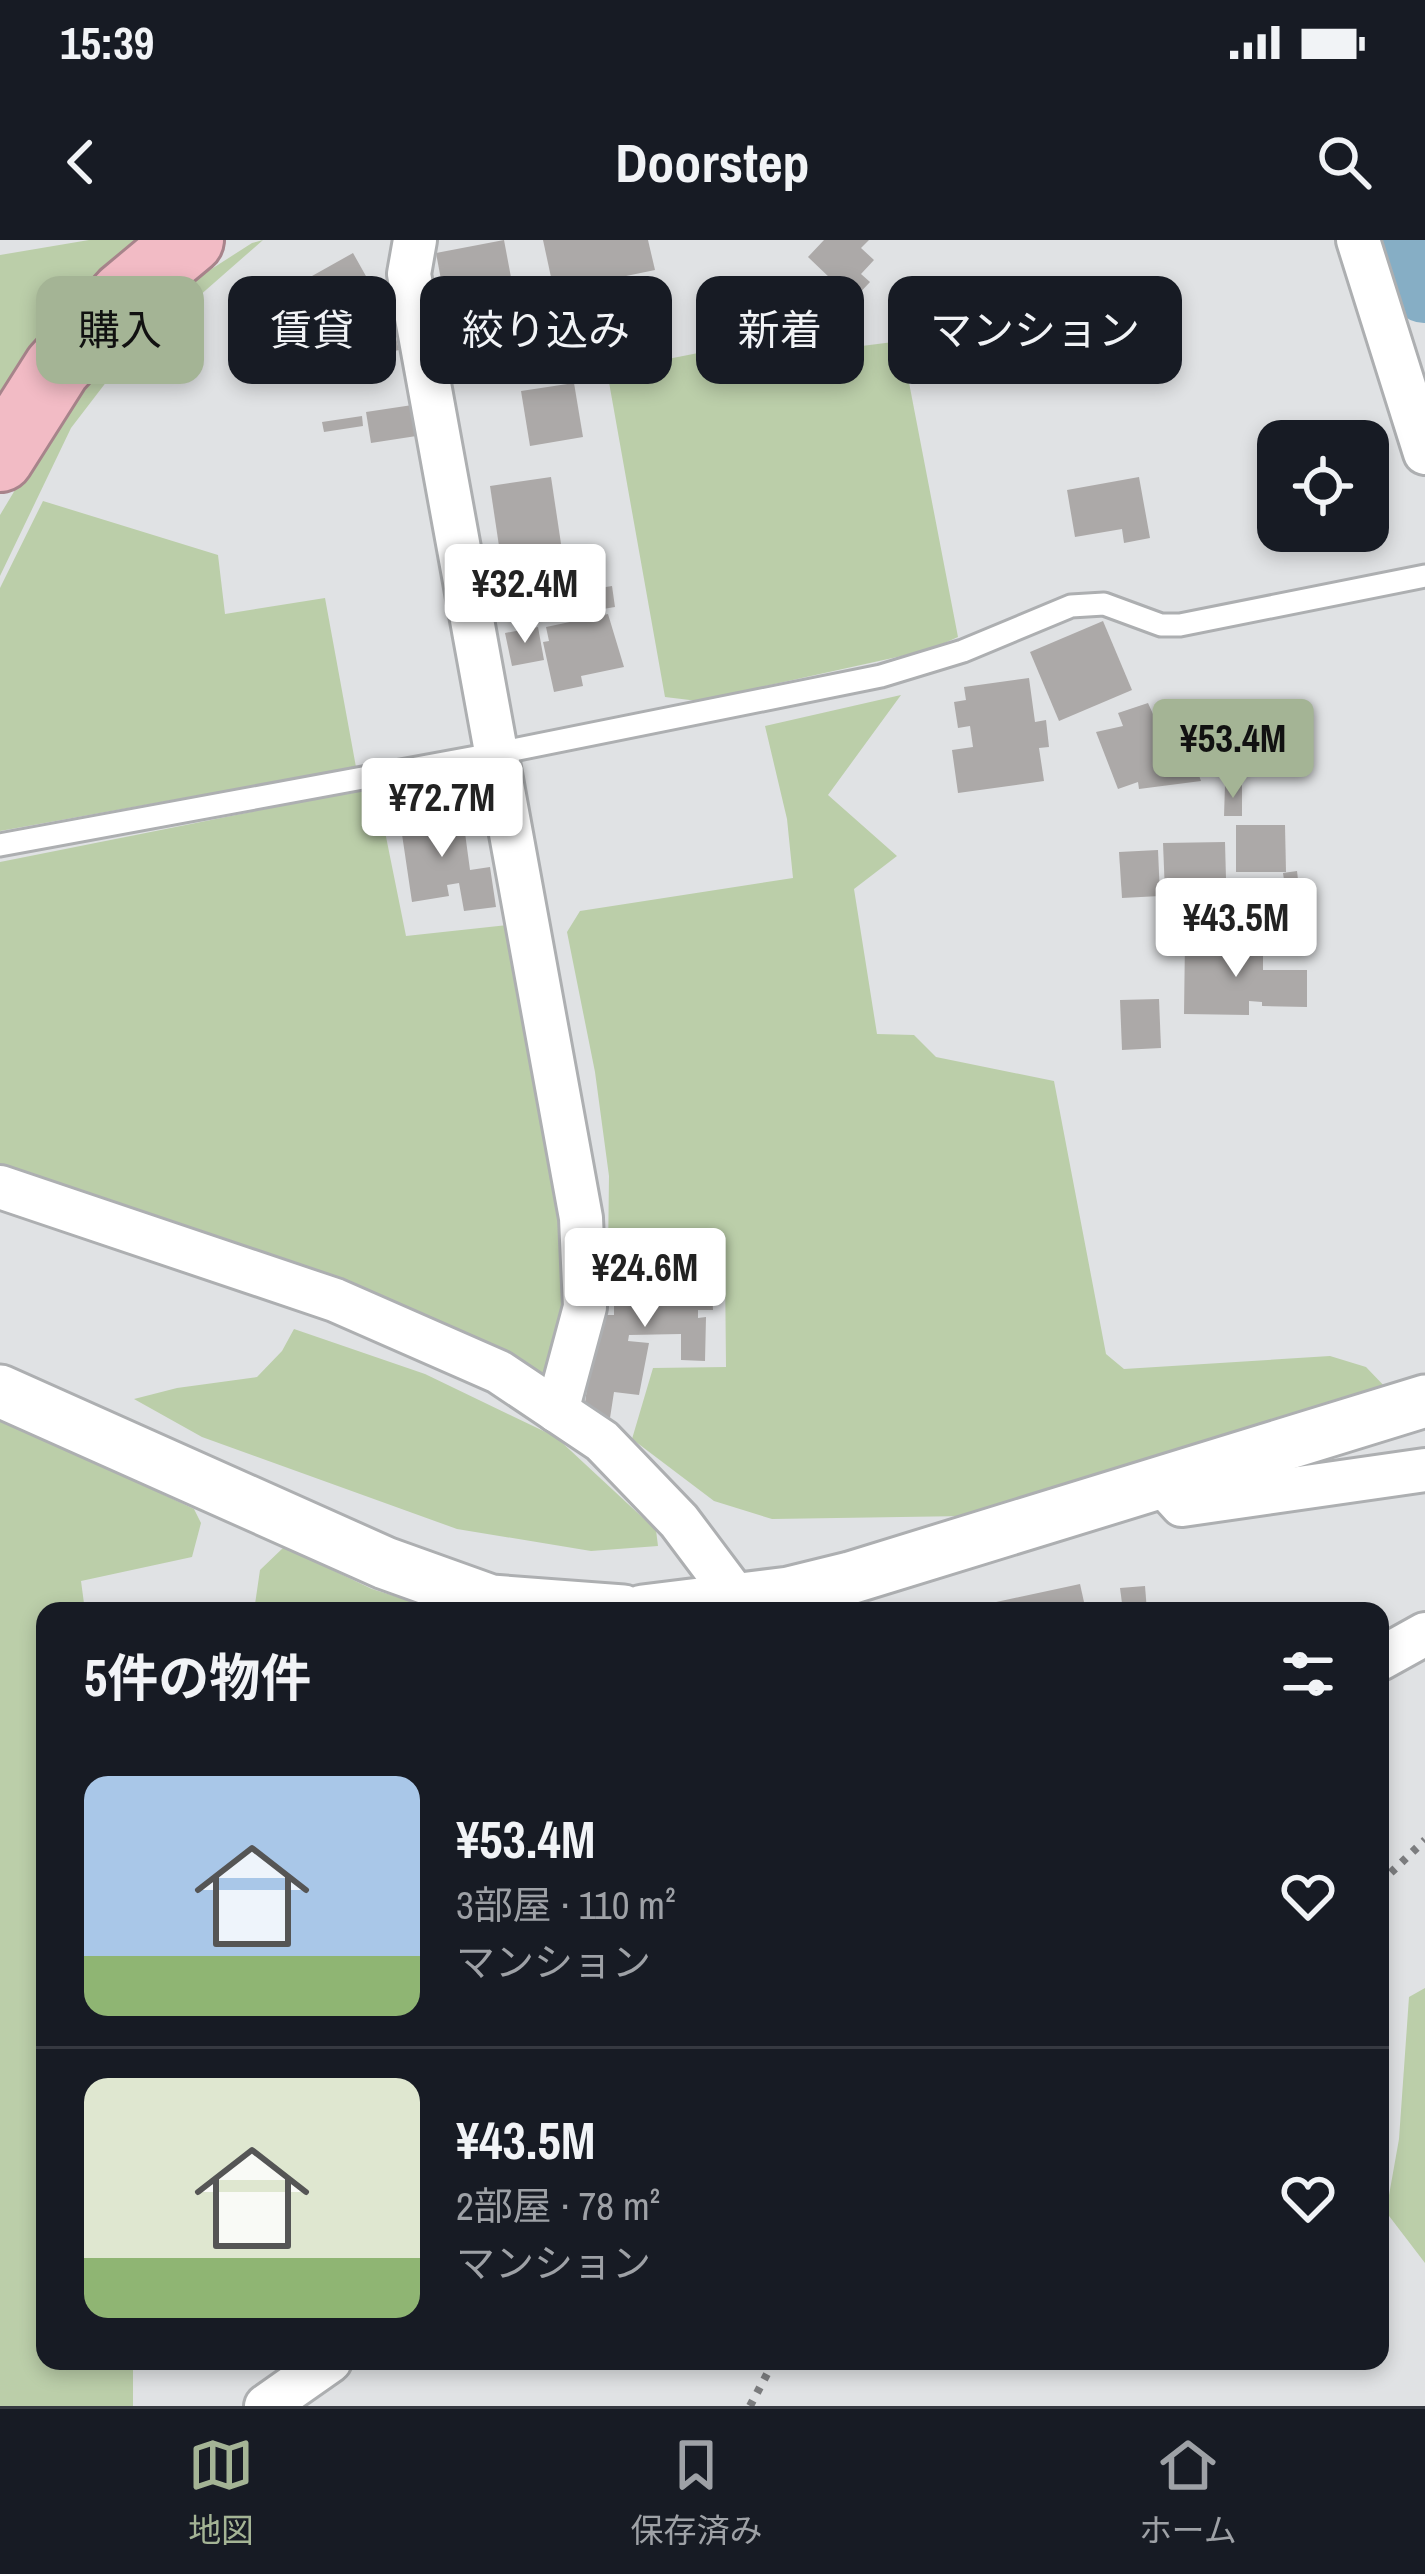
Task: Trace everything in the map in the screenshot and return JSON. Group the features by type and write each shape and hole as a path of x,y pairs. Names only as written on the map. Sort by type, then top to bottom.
{"highway":[{"path":"0,458 58,368 124,296 190,240"}],"street":[{"path":"415,240 409,274 581,1218 584,1307 557,1411"},
{"path":"1358,240 1425,453"},
{"path":"0,1187 335,1300 499,1372 618,1456 679,1521 736,1597"},
{"path":"0,1391 385,1563 491,1600 515,1602"},
{"path":"703,1602 789,1593 850,1578 1425,1401"},
{"path":"1162,1483 1182,1505 1425,1470"},
{"path":"1389,1654 1425,1634"},
{"path":"266,2406 317,2370"}],"lane":[{"path":"0,845 498,754 881,676 964,651 1071,606 1104,604 1161,625 1180,625 1425,576"}],"path":[{"path":"1389,1874 1425,1840"},
{"path":"749,2406 768,2370"}],"green space":[{"path":"89,240 158,240 126,276 36,276 36,377 0,418 0,255"},
{"path":"263,240 204,292 201,276"},
{"path":"888,343 888,384 909,384 958,637 929,650 698,701 665,697 609,384 672,384 672,358 696,353 696,384 864,384 864,346"},
{"path":"79,384 105,384 71,428 0,576 0,515"},
{"path":"43,501 218,555 225,614 325,598 356,767 0,831 0,588"},
{"path":"901,695 828,795 897,856 854,889 877,1034 914,1035 936,1057 1054,1081 1106,1354 1124,1369 1330,1356 1366,1367 1389,1391 966,1516 772,1519 714,1501 632,1439 653,1368 726,1367 725,1265 608,1256 609,1176 595,1072 567,932 580,911 793,878 787,819 765,726"},
{"path":"376,787 406,936 516,924 570,1198 568,1285 548,1377 424,1317 0,1170 0,862"},
{"path":"294,1329 425,1374 556,1437 656,1530 658,1546 591,1551 457,1529 202,1437 134,1399 257,1377 282,1351"},
{"path":"0,1418 194,1509 201,1523 192,1557 81,1581 84,1602 36,1602 36,2370 133,2370 133,2406 0,2406"},
{"path":"284,1547 372,1589 413,1602 255,1602 260,1570"},
{"path":"1425,1988 1425,2263 1389,2216 1409,1997"}],"building":[{"path":"504,240 511,276 440,276 436,253"},
{"path":"543,240 648,240 655,270 626,276 551,276"},
{"path":"824,240 869,240 861,248 874,260 863,276 828,276 808,257"},
{"path":"353,253 366,276 312,276"},
{"path":"574,384 583,437 530,446 521,391"},
{"path":"419,404 423,435 371,443 366,412"},
{"path":"362,416 363,426 324,432 322,422"},
{"path":"551,477 566,577 505,586 490,486"},
{"path":"1139,477 1150,538 1124,543 1122,529 1075,537 1067,490"},
{"path":"586,584 590,604 572,607 568,588"},
{"path":"612,586 615,607 597,610 594,589"},
{"path":"549,596 554,619 520,625 515,603"},
{"path":"608,614 624,667 581,676 583,686 554,692 543,642 549,641 546,627"},
{"path":"1103,621 1132,690 1059,721 1030,652"},
{"path":"538,627 544,660 512,666 505,633"},
{"path":"1029,678 1035,722 1046,720 1049,747 1039,748 1044,781 958,793 952,750 973,747 970,726 958,728 954,702 966,700 964,687"},
{"path":"1148,703 1153,714 1177,704 1184,721 1196,716 1214,749 1192,755 1201,781 1139,789 1138,782 1118,789 1096,732 1123,726 1118,713"},
{"path":"1225,785 1242,785 1242,816 1224,816"},
{"path":"453,806 457,834 465,833 470,870 490,867 496,907 464,911 459,883 447,885 449,896 412,902 399,814"},
{"path":"1236,825 1285,825 1286,872 1236,872"},
{"path":"1225,842 1227,916 1166,918 1163,843"},
{"path":"1158,850 1160,896 1122,898 1119,852"},
{"path":"1297,871 1301,905 1288,907 1283,873"},
{"path":"1185,940 1245,941 1245,955 1263,955 1263,970 1307,970 1307,1007 1262,1006 1262,1002 1249,1001 1249,1015 1184,1014"},
{"path":"1159,999 1161,1048 1122,1050 1120,1000"},
{"path":"711,1273 713,1310 698,1310 698,1318 706,1317 705,1361 681,1360 681,1334 629,1335 628,1341 649,1343 639,1395 614,1392 610,1418 585,1403 597,1315 614,1315 614,1301 608,1301 608,1281 613,1281 613,1275"},
{"path":"1080,1584 1084,1602 996,1602"},
{"path":"1145,1586 1146,1602 1122,1602 1120,1588"}],"waterway":[{"path":"1407,240 1425,287"}]}
